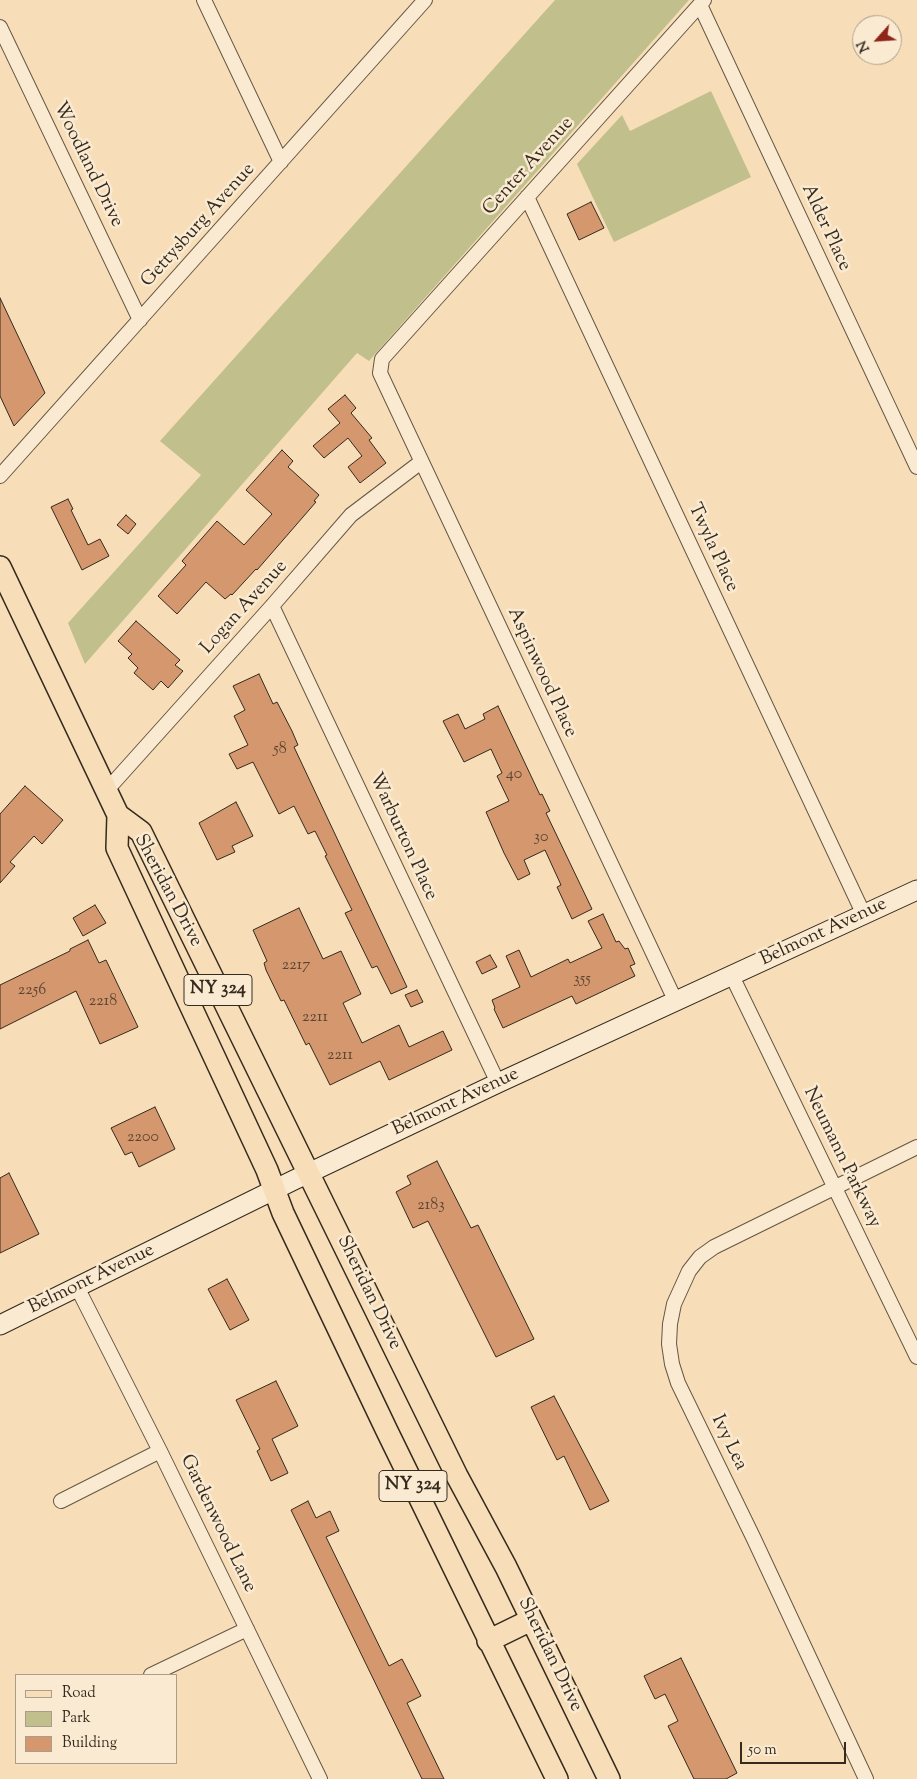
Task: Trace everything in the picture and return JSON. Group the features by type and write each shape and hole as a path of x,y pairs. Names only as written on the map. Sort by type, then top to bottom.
{"main road":[{"name":"Sheridan Drive","path":"0,567 118,815 141,832 457,1476 531,1620 609,1779"},
{"name":"Sheridan Drive","path":"118,815 117,848 212,1049 267,1170 283,1213 488,1641 557,1779"},
{"path":"488,1641 531,1620"}],"street":[{"path":"204,0 281,162"},
{"name":"Gettysburg Avenue","path":"0,476 426,0"},
{"name":"Center Avenue","path":"382,359 702,2"},
{"name":"Alder Place","path":"702,2 917,467"},
{"name":"Woodland Drive","path":"0,27 140,320"},
{"name":"Twyla Place","path":"527,197 864,914"},
{"name":"Aspinwood Place","path":"382,359 380,373 676,1002"},
{"name":"Logan Avenue","path":"106,791 351,515 421,462"},
{"name":"Warburton Place","path":"272,606 498,1083"},
{"name":"Belmont Avenue","path":"0,1325 274,1190 498,1083 917,890"},
{"name":"Neumann Parkway","path":"732,976 917,1357"},
{"name":"Ivy Lea","path":"866,1779 753,1537 678,1383 672,1364 669,1344 670,1324 674,1304 689,1271 700,1257 714,1247 917,1147"},
{"name":"Gardenwood Lane","path":"77,1287 160,1451 320,1779"},
{"path":"62,1501 160,1451"},
{"path":"153,1674 247,1629"}],"green space":[{"path":"555,0 689,0 369,361 357,353 85,664 68,623 201,475 160,441"},
{"path":"711,91 751,177 614,242 577,164 622,115 630,131"}],"building":[{"path":"591,202 604,228 579,240 567,214"},
{"path":"0,298 45,393 14,426 0,396"},
{"path":"345,395 356,408 351,413 372,438 369,440 386,463 360,483 348,467 362,456 348,438 324,458 313,446 340,423 328,409"},
{"path":"282,450 293,461 288,467 319,495 314,501 316,502 257,570 232,595 225,599 206,582 177,614 158,596 186,565 182,561 217,521 244,545 272,514 246,490"},
{"path":"68,499 73,509 71,510 88,545 100,539 109,556 82,570 51,507"},
{"path":"126,515 136,524 128,534 117,525"},
{"path":"136,621 180,660 175,665 183,671 168,688 161,681 153,690 134,673 138,668 128,658 132,654 118,641"},
{"path":"259,674 273,704 277,702 292,731 298,745 294,747 407,987 391,994 377,966 372,968 345,913 352,910 325,856 327,855 315,831 308,834 294,806 279,814 253,762 237,769 229,754 248,745 234,716 245,710 233,686"},
{"path":"498,706 540,795 542,794 550,811 546,813 592,909 572,919 557,887 561,885 545,850 524,860 530,874 518,880 504,853 486,812 509,801 497,776 502,773 491,749 464,762 443,721 458,714 465,729 485,719 483,714"},
{"path":"25,786 63,820 42,844 34,836 10,862 15,866 0,883 0,814"},
{"path":"236,802 253,836 232,846 235,852 217,860 199,823"},
{"path":"95,905 106,923 83,936 73,918"},
{"path":"299,908 323,959 341,951 361,994 343,1003 362,1043 399,1025 409,1047 443,1031 452,1050 389,1080 380,1061 330,1085 309,1043 306,1045 284,1000 281,1001 266,970 264,963 267,961 253,930"},
{"path":"603,914 616,942 619,941 625,949 628,948 635,964 630,966 635,976 576,1004 572,996 503,1028 492,1000 520,987 506,956 519,950 531,977 568,959 570,963 602,948 588,921"},
{"path":"88,940 99,963 106,960 138,1027 100,1044 76,991 0,1029 0,985 70,951 70,949"},
{"path":"490,955 497,967 482,974 476,962"},
{"path":"417,990 423,1002 411,1007 405,995"},
{"path":"155,1107 175,1149 139,1167 132,1152 125,1155 111,1128"},
{"path":"437,1161 471,1228 478,1225 534,1339 496,1357 428,1221 413,1228 396,1192 411,1184 407,1176"},
{"path":"9,1173 39,1234 0,1253 0,1178"},
{"path":"227,1279 249,1320 230,1330 208,1289"},
{"path":"276,1381 298,1426 272,1439 288,1473 271,1481 257,1451 260,1449 236,1400"},
{"path":"554,1396 609,1501 590,1510 564,1456 557,1460 531,1407"},
{"path":"308,1501 316,1518 330,1511 339,1531 326,1537 389,1666 402,1659 421,1696 407,1703 444,1779 422,1779 291,1510"},
{"path":"681,1658 737,1773 726,1779 694,1779 668,1726 678,1721 665,1694 655,1699 644,1676"}]}
